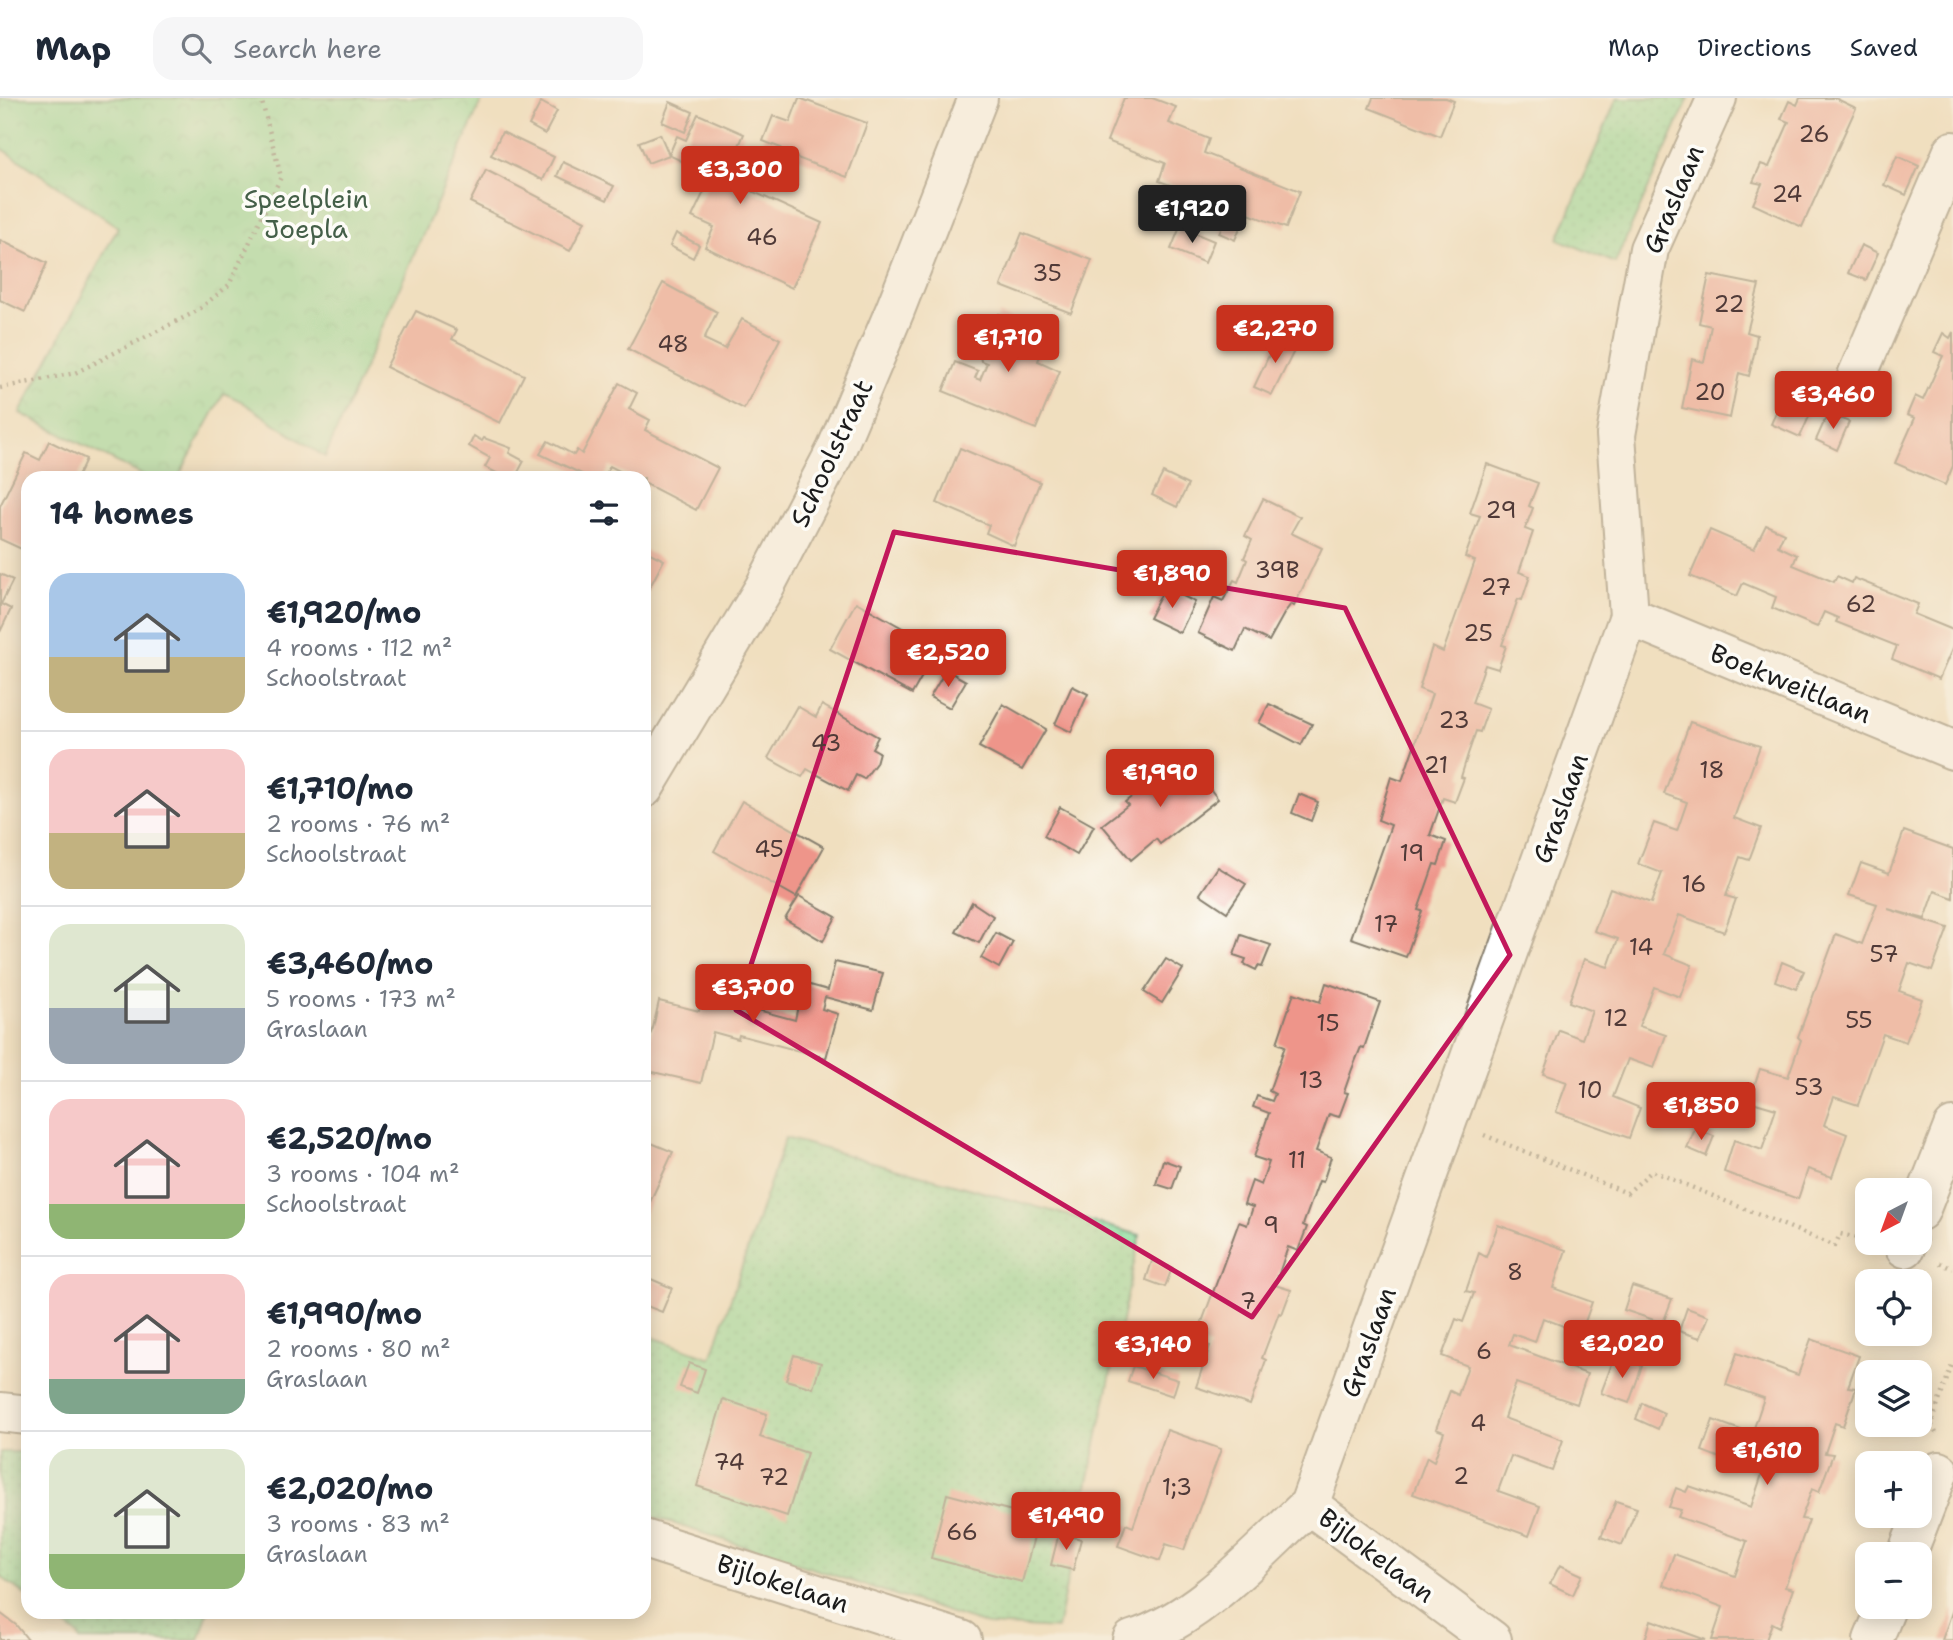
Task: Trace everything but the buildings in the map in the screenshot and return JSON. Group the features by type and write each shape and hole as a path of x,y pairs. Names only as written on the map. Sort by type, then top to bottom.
{"street":[{"name":"Schoolstraat","path":"651,776 764,588 836,450 895,310 978,98"},
{"name":"Graslaan","path":"1309,1505 1629,616 1616,435 1648,249 1717,98"},
{"path":"1857,376 1953,151"},
{"name":"Boekweitlaan","path":"1629,616 1953,750"},
{"path":"1932,1180 1953,1127"},
{"path":"0,1412 21,1414"},
{"path":"1912,1542 1940,1471"},
{"name":"Bijlokelaan","path":"1132,1640 1153,1634 1209,1598 1309,1505 1492,1640"},
{"name":"Bijlokelaan","path":"651,1541 962,1640"},
{"path":"1874,1640 1882,1619"}],"path":[{"path":"0,388 75,373 197,310 229,285 281,177 261,98"},
{"path":"1448,1120 1627,1193 1652,1171 1835,1246 1840,1234 1855,1237"},
{"path":"1940,1471 1948,1457 1931,1424 1953,1362"}],"highlighted area":[{"path":"894,532 1345,608 1510,955 1252,1317 736,1010"}],"green space":[{"name":"Speelplein Joepla","path":"0,98 483,98 325,457 241,401 224,393 182,471 134,471 20,413 118,227 0,147"},
{"path":"1617,98 1689,98 1615,263 1558,239"},
{"path":"785,1138 1140,1235 1057,1629 988,1625 651,1516 651,1337 711,1358"},
{"path":"0,1452 21,1452 21,1592 0,1576"},
{"path":"56,1619 206,1619 199,1640 80,1640 78,1635"}]}
